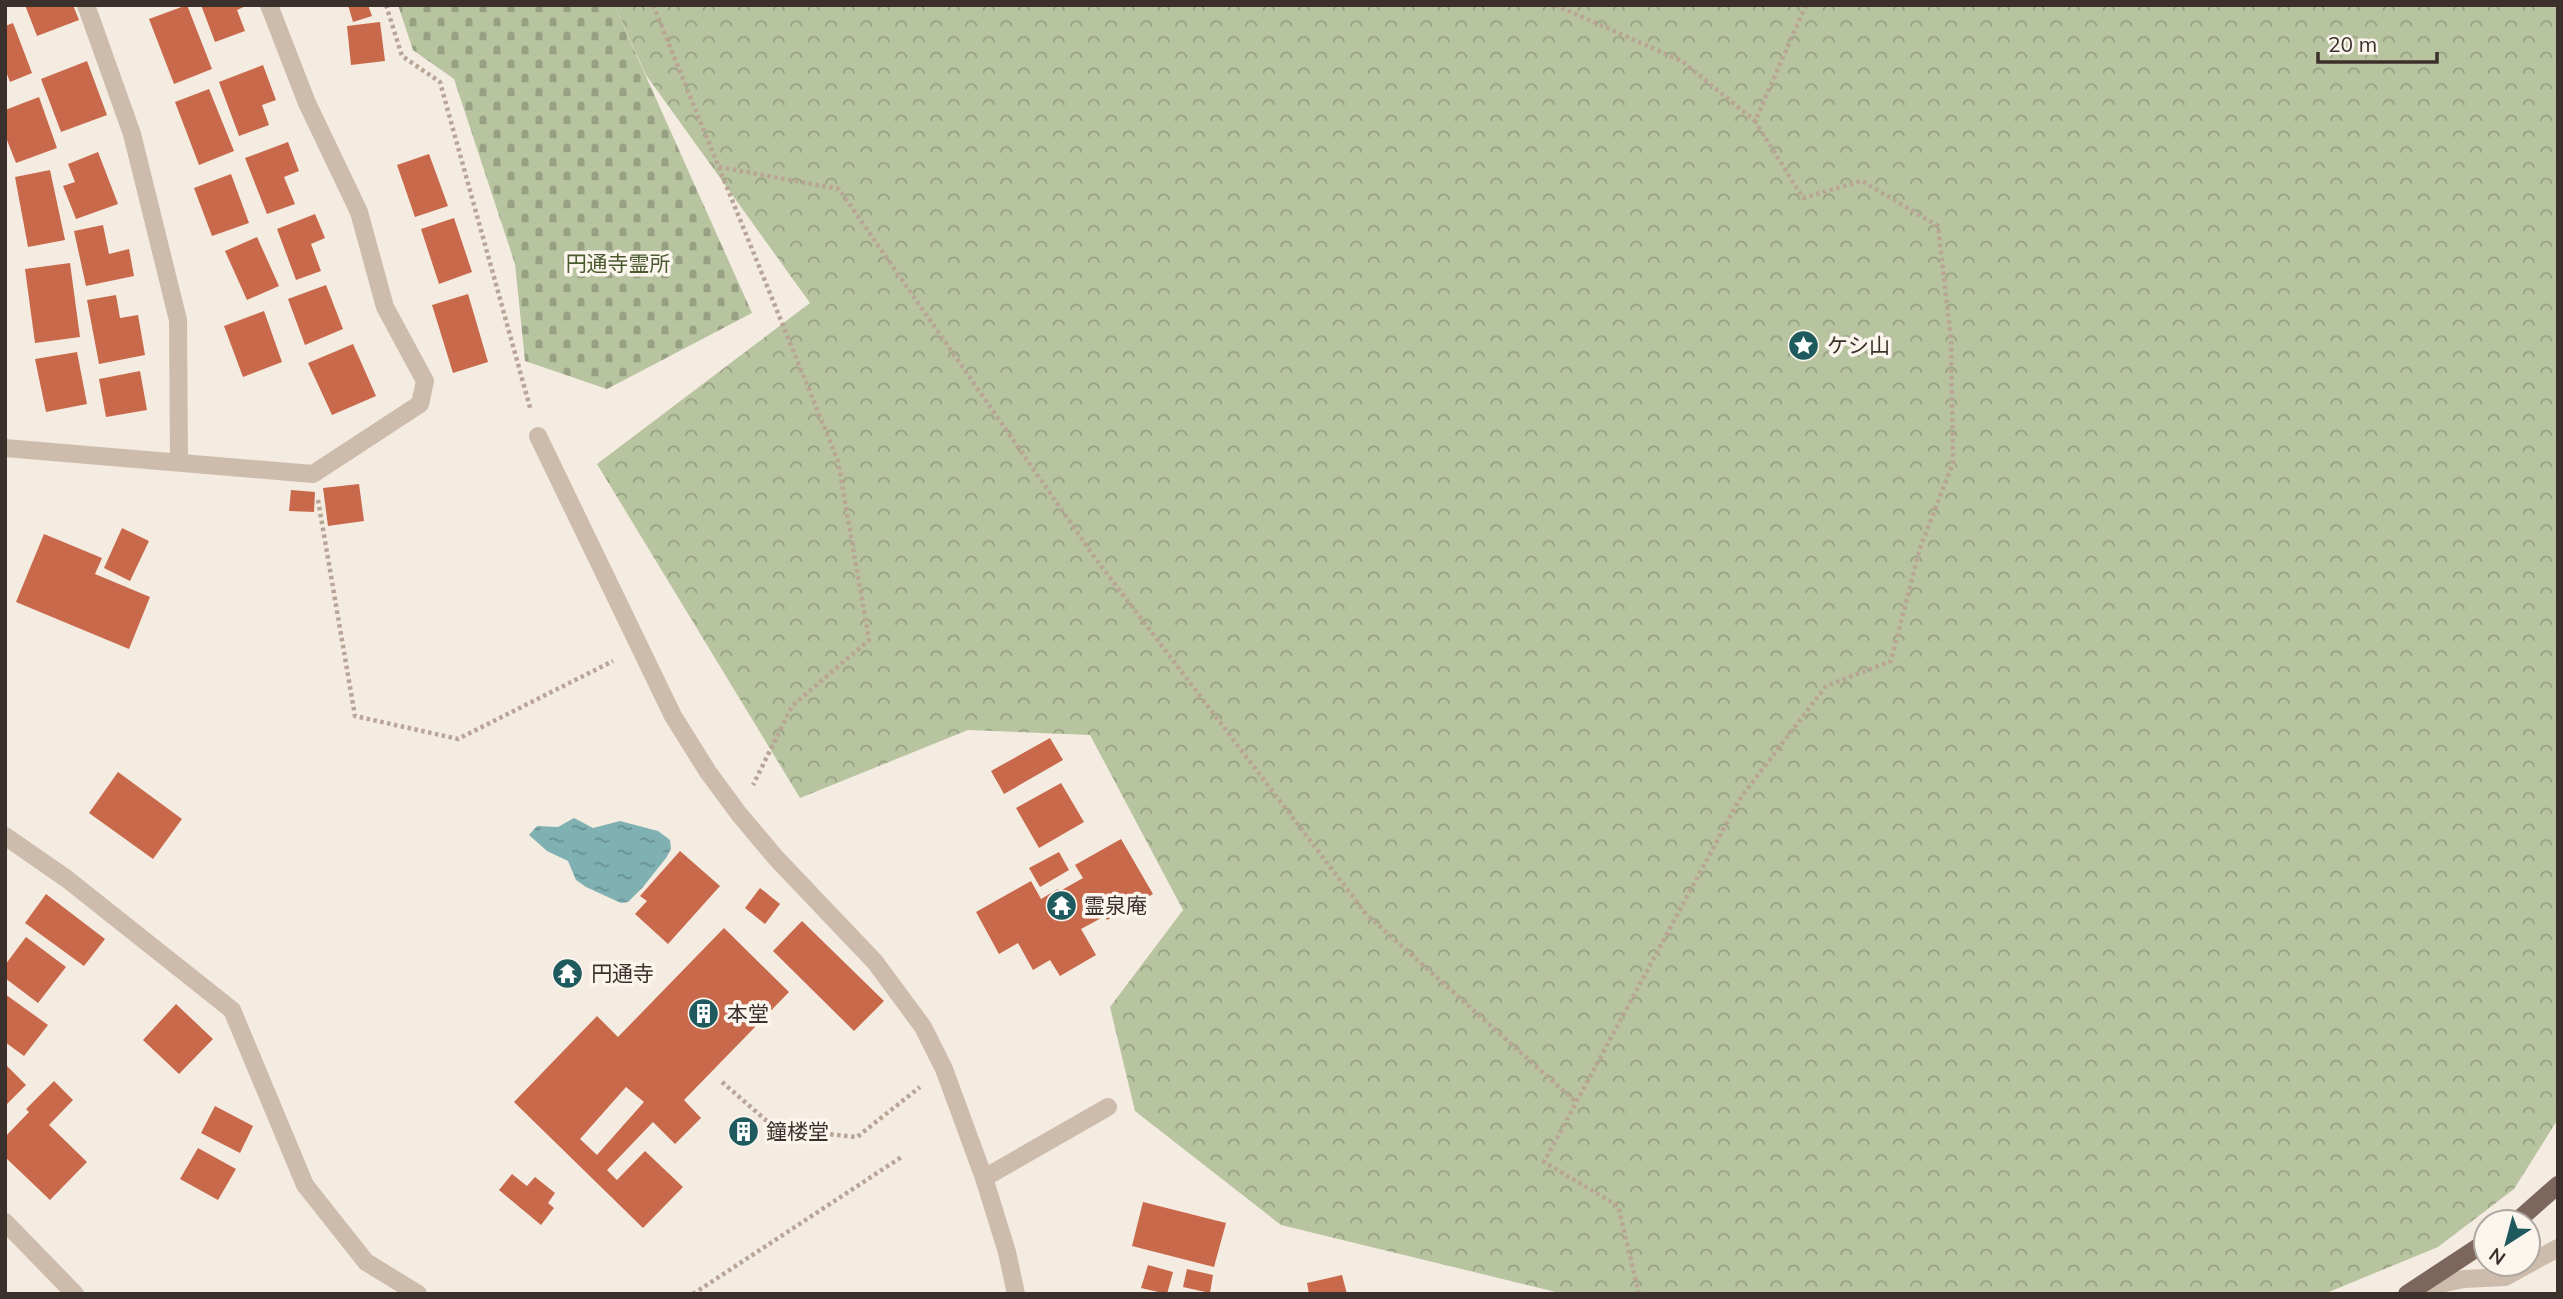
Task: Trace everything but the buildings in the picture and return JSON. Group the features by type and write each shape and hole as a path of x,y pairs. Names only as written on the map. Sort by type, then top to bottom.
{"main road":[{"path":"2532,1208 2558,1185"},
{"path":"2411,1292 2472,1251"}],"street":[{"path":"86,5 132,134 178,320 179,462"},
{"path":"5,448 313,474 420,404 425,381 384,307 359,212 307,103 269,5"},
{"path":"538,436 673,716 708,772 776,858 875,962 923,1027 944,1069 984,1178 1007,1252 1016,1294"},
{"path":"5,836 67,879 232,1010 305,1185 366,1262 418,1294"},
{"path":"984,1178 1108,1107"},
{"path":"5,1222 64,1290"},
{"path":"2411,1292 2464,1279 2505,1277 2558,1248"}],"path":[{"path":"386,5 402,56 440,82 538,436"},
{"path":"653,5 838,461 869,640 792,706 739,814"},
{"path":"1555,5 1682,61 1755,121 1804,198 1862,181 1938,226 1951,339 1953,463 1920,548 1891,661 1826,686 1739,800 1544,1162 1618,1206 1639,1294"},
{"path":"1755,121 1806,5"},
{"path":"719,167 839,189 1095,558 1366,914 1576,1102"},
{"path":"313,474 355,716 458,738 639,648"},
{"path":"722,1082 776,1129 857,1137 944,1069"},
{"path":"693,1294 903,1156"}],"green space":[{"name":"円通寺霊所","path":"398,5 614,5 752,313 607,389 525,361 515,264 454,79 413,50"},
{"path":"614,5 2558,5 2558,1119 2514,1189 2489,1208 2472,1208 2472,1221 2438,1247 2324,1294 1564,1294 1281,1225 1135,1111 1110,1007 1183,910 1090,735 968,730 800,798 597,464 810,303 646,75"}],"water":[{"path":"574,818 593,828 620,821 658,831 670,840 671,849 643,887 628,902 621,903 576,880 568,861 547,851 529,835 537,826 558,827"}],"place":[{"name":"ケシ山","path":"1804,346"},
{"name":"霊泉庵","path":"1061,906"},
{"name":"円通寺","path":"568,974"},
{"name":"本堂","path":"704,1014"},
{"name":"鐘楼堂","path":"743,1132"}]}
